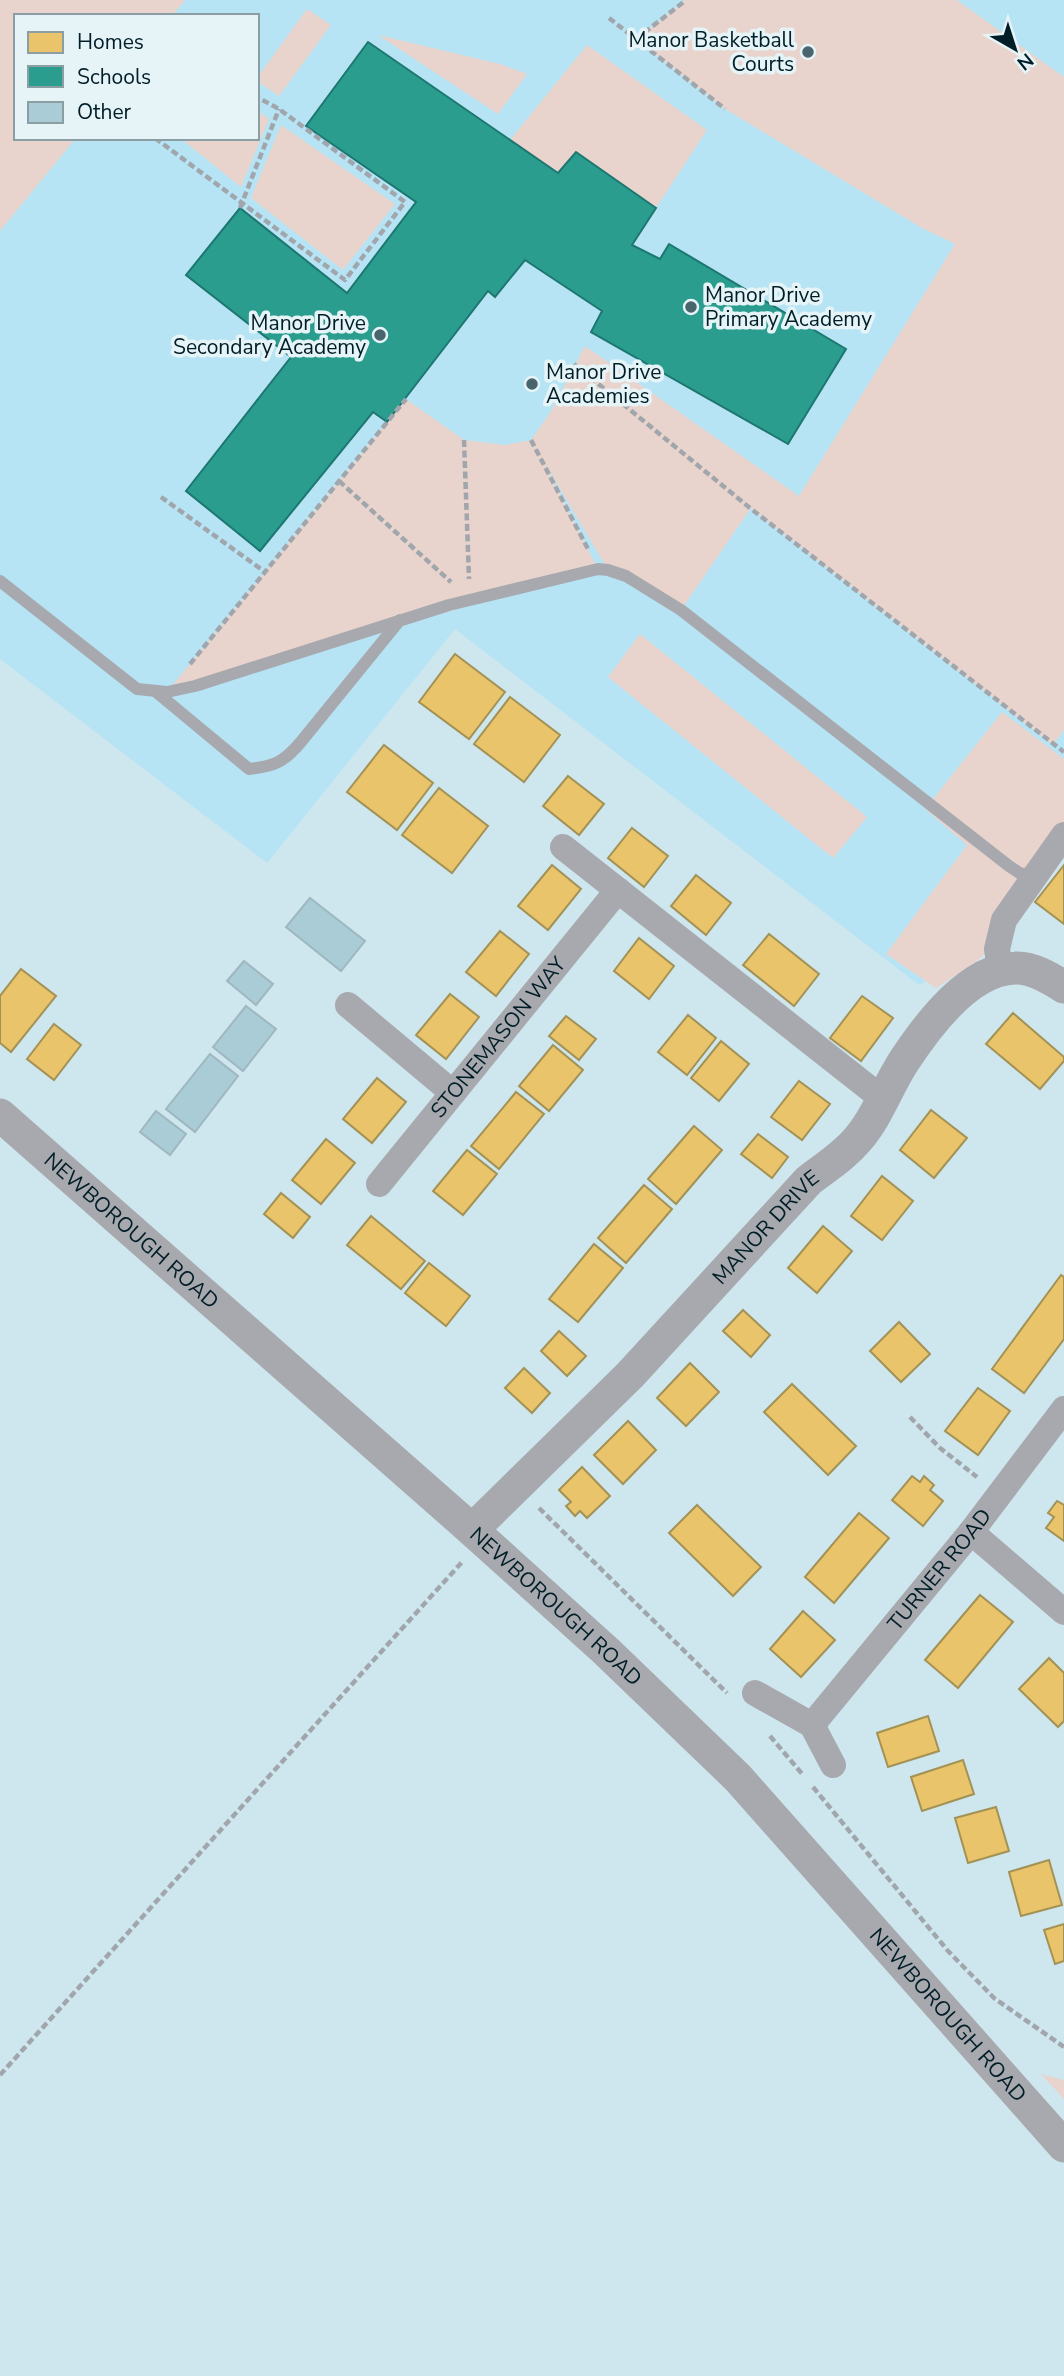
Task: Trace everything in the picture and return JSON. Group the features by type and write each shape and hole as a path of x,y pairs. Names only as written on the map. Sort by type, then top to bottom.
{"street":[{"path":"1000,970 997,949 1004,920 1064,835"},
{"path":"563,847 884,1100"},
{"name":"STONEMASON WAY","path":"379,1184 618,890"},
{"name":"MANOR DRIVE","path":"469,1543 516,1485 630,1375 809,1180 859,1139 884,1100 903,1062 937,1015 971,984 1000,970 1017,967 1036,972 1064,987"},
{"path":"348,1005 453,1093"},
{"name":"NEWBOROUGH ROAD","path":"0,1115 469,1543 606,1651 738,1778 1064,2146"},
{"name":"TURNER ROAD","path":"812,1725 971,1532 1064,1409"},
{"path":"971,1532 1064,1612"},
{"path":"743,1695 812,1725 833,1765"}],"lane":[{"path":"0,581 137,689 161,691 195,686 470,599 598,569 608,570 626,576 681,610 1030,882"},
{"path":"161,691 248,769 277,764 288,757 300,743 400,620"}],"path":[{"path":"636,39 685,1"},
{"path":"609,18 725,109"},
{"path":"158,140 241,206 345,280 405,202 279,109 259,98"},
{"path":"241,206 279,109"},
{"path":"574,364 750,508 1064,752"},
{"path":"161,691 265,572 406,399"},
{"path":"464,440 470,599"},
{"path":"531,440 598,569"},
{"path":"339,481 470,599"},
{"path":"161,497 265,572"},
{"path":"910,1417 940,1448 1000,1495"},
{"path":"516,1485 743,1695"},
{"path":"0,2075 469,1543"},
{"path":"769,1735 948,1951 994,1998 1064,2047"}],"shaded area":[{"name":"Manor Drive Academies","path":"0,0 1064,0 1064,804 983,950 919,985 455,629 267,863 0,659"},
{"path":"0,0 185,0 174,14 14,14 14,140 74,140 0,231"},
{"path":"683,0 957,0 1064,77 1064,730 1053,745 751,508 681,610 608,570 540,455 598,569 167,692 406,399 464,440 505,445 531,440 550,413 585,346 799,496 955,244 922,228 725,109 636,39 684,2"},
{"path":"307,9 331,25 279,96 259,82 259,75"},
{"path":"378,35 500,64 527,74 498,114"},
{"path":"587,45 707,130 656,208 576,152 558,173 510,140"},
{"path":"259,112 269,119 241,187 182,140 259,140"},
{"path":"281,125 395,204 343,270 251,198"},
{"path":"640,634 867,817 833,858 608,677"},
{"path":"1002,712 1064,759 1064,824 991,948 977,961 936,988 886,954 967,845 925,809"},
{"path":"1041,2074 1064,2080 1064,2099"}],"building: Homes":[{"path":"455,654 505,692 469,739 419,702"},
{"path":"510,697 560,735 524,782 474,744"},
{"path":"384,745 433,783 397,830 347,792"},
{"path":"568,776 604,804 579,835 543,806"},
{"path":"439,788 488,826 452,873 402,835"},
{"path":"632,828 668,856 644,887 608,858"},
{"path":"552,865 581,889 548,930 518,906"},
{"path":"1064,865 1064,924 1035,902"},
{"path":"696,875 731,903 706,935 671,906"},
{"path":"500,931 529,954 496,996 466,972"},
{"path":"769,934 819,974 794,1006 743,965"},
{"path":"639,938 674,966 649,999 614,971"},
{"path":"21,969 56,996 11,1052 0,1043 0,996"},
{"path":"450,994 479,1017 446,1059 416,1035"},
{"path":"862,996 893,1018 861,1061 830,1038"},
{"path":"1013,1013 1064,1057 1064,1061 1040,1089 986,1044"},
{"path":"688,1015 716,1038 687,1075 658,1052"},
{"path":"566,1016 596,1039 579,1060 549,1036"},
{"path":"54,1024 81,1045 54,1080 27,1059"},
{"path":"721,1041 749,1064 719,1101 691,1078"},
{"path":"553,1045 583,1070 549,1111 519,1086"},
{"path":"377,1078 406,1102 372,1143 343,1119"},
{"path":"799,1081 830,1104 802,1140 771,1117"},
{"path":"516,1092 544,1114 499,1169 471,1146"},
{"path":"931,1110 967,1138 934,1178 900,1150"},
{"path":"694,1126 722,1150 676,1204 648,1179"},
{"path":"758,1134 788,1157 772,1178 741,1154"},
{"path":"326,1139 355,1163 321,1204 292,1180"},
{"path":"467,1150 497,1174 463,1215 433,1191"},
{"path":"882,1176 913,1201 882,1240 851,1216"},
{"path":"644,1185 672,1209 626,1263 598,1238"},
{"path":"281,1193 310,1217 293,1238 264,1214"},
{"path":"371,1216 425,1261 401,1289 347,1245"},
{"path":"823,1226 852,1251 817,1293 788,1268"},
{"path":"594,1244 623,1268 578,1322 549,1299"},
{"path":"429,1263 470,1296 446,1326 405,1293"},
{"path":"1061,1275 1064,1277 1064,1339 1024,1393 992,1369"},
{"path":"743,1310 770,1335 751,1357 723,1331"},
{"path":"899,1322 930,1354 901,1382 870,1351"},
{"path":"559,1331 586,1356 567,1376 541,1351"},
{"path":"690,1363 719,1392 686,1426 657,1398"},
{"path":"524,1368 550,1393 532,1413 505,1388"},
{"path":"792,1384 856,1446 828,1475 764,1412"},
{"path":"978,1388 1010,1411 978,1455 945,1431"},
{"path":"628,1421 656,1450 623,1484 594,1455"},
{"path":"582,1467 610,1496 587,1518 580,1511 575,1516 566,1506 571,1502 559,1490"},
{"path":"912,1476 920,1482 924,1476 934,1485 930,1490 943,1501 923,1526 892,1500"},
{"path":"1057,1501 1064,1505 1064,1541 1046,1528 1054,1517 1048,1513"},
{"path":"697,1505 761,1567 733,1596 669,1533"},
{"path":"859,1513 889,1538 834,1603 805,1577"},
{"path":"980,1595 1013,1622 958,1688 925,1660"},
{"path":"803,1611 835,1640 801,1677 770,1649"},
{"path":"1049,1658 1064,1673 1064,1721 1058,1727 1019,1689"},
{"path":"928,1716 939,1751 888,1767 877,1733"},
{"path":"963,1760 974,1794 922,1811 911,1777"},
{"path":"996,1807 1009,1851 968,1863 955,1818"},
{"path":"1049,1860 1062,1905 1021,1916 1009,1872"},
{"path":"1064,1924 1064,1961 1055,1964 1044,1930"}],"building: Schools":[{"path":"368,42 558,173 576,152 656,208 632,245 660,259 669,244 846,349 788,444 591,332 602,311 525,260 495,297 488,291 387,422 373,412 260,551 186,491 291,357 186,275 240,208 347,293 416,202 306,126"}],"building: Other":[{"path":"310,898 365,941 341,971 286,927"},
{"path":"244,961 273,984 256,1005 227,981"},
{"path":"246,1006 276,1029 243,1071 213,1047"},
{"path":"210,1054 238,1076 195,1132 166,1109"},
{"path":"156,1111 186,1134 170,1155 140,1132"}],"place":[{"name":"Manor Basketball Courts","path":"808,52"},
{"name":"Manor Drive Primary Academy","path":"691,307"},
{"name":"Manor Drive Secondary Academy","path":"380,335"},
{"name":"Manor Drive Academies","path":"532,384"}]}
